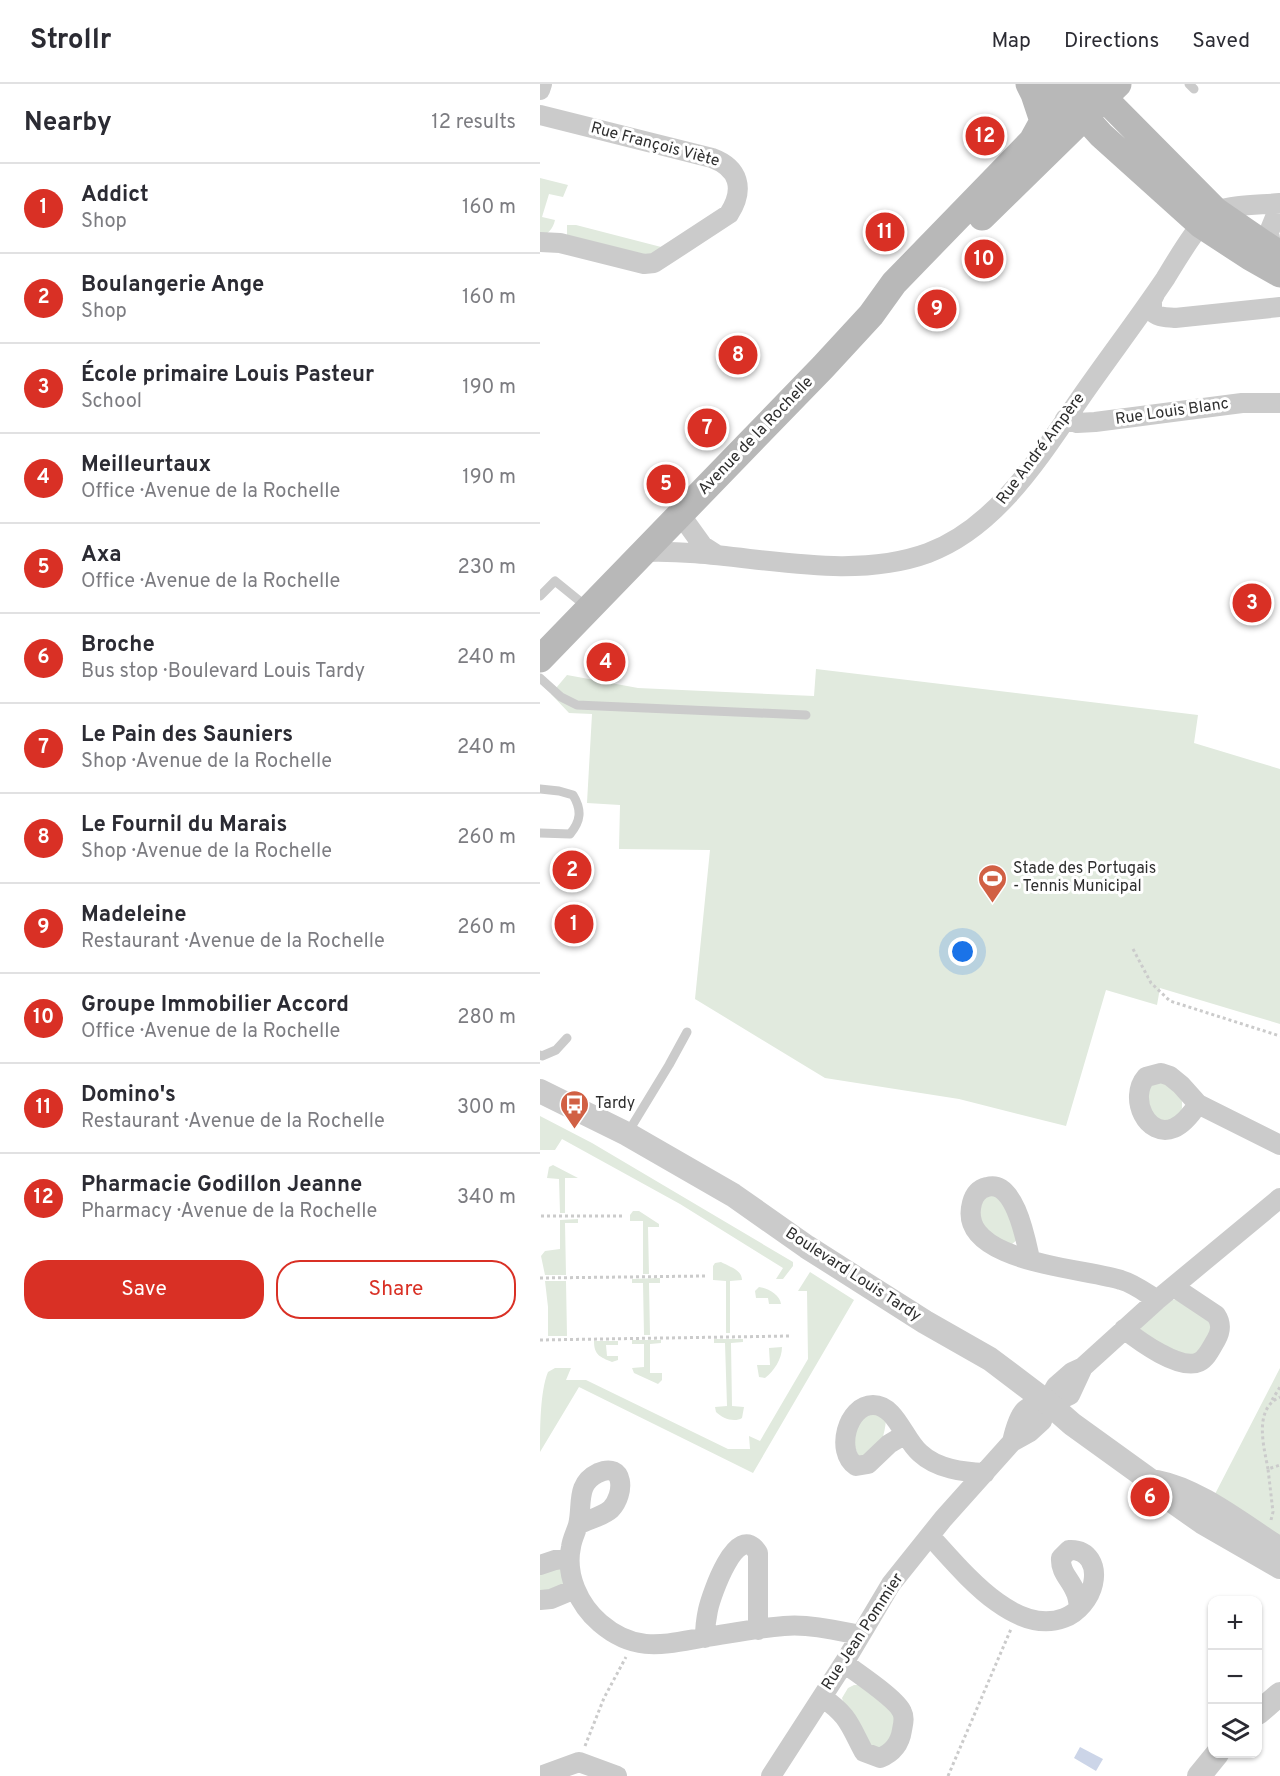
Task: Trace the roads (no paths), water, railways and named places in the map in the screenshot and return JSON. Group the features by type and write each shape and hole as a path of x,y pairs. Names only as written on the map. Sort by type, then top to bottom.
{"main road":[{"path":"1029,84 1043,121"},
{"path":"1091,100 1208,218 1277,260"},
{"name":"Avenue de la Rochelle","path":"540,662 872,315 894,283 1032,141 1043,121 1091,100"},
{"name":"Avenue de la Rochelle","path":"872,315 906,290 1091,100"}],"street":[{"path":"540,90 542,84"},
{"name":"Rue François Viète","path":"540,114 712,158 725,163 735,173 737,184 734,206 729,214 654,263 644,264 560,243 540,242"},
{"path":"1208,218 1280,204"},
{"path":"1277,260 1269,232 1280,204"},
{"name":"Rue André Ampère","path":"644,552 680,551 849,566 889,563 928,553 973,529 996,509 1018,483 1208,218"},
{"path":"1155,294 1151,307 1158,315"},
{"path":"1137,318 1158,315 1175,318 1280,307"},
{"name":"Rue Louis Blanc","path":"1065,419 1077,423 1095,422 1242,403 1280,403"},
{"path":"680,514 703,546 720,556"},
{"name":"Boulevard Louis Tardy","path":"540,1091 627,1134 733,1195 807,1247 925,1322 990,1359 1072,1424 1151,1481 1165,1496 1202,1522 1280,1567"},
{"path":"1198,1104 1280,1145"},
{"name":"Rue Jean Pommier","path":"771,1776 844,1663 891,1584 943,1519 1012,1442 1020,1415 1027,1407 1070,1395 1083,1367 1157,1300 1280,1198"},
{"path":"1030,1259 1121,1280 1135,1285 1157,1300"},
{"path":"1124,1329 1162,1354 1181,1363 1201,1361 1220,1333 1220,1320 1210,1310 1174,1287"},
{"path":"904,1435 921,1455 933,1462 965,1472 985,1473"},
{"name":"Boulevard Louis Tardy","path":"1151,1481 1190,1492 1280,1549"},
{"path":"578,1525 569,1558 575,1589 582,1604 594,1618 633,1643 661,1645 758,1630 810,1626 860,1635"},
{"path":"930,1536 987,1595 1002,1606 1017,1613 1048,1620 1062,1619 1079,1607"},
{"path":"705,1638 709,1608 718,1582 731,1555 742,1546 749,1545 758,1553 758,1630"},
{"path":"540,1565 569,1558"},
{"path":"540,1600 551,1599 575,1589"},
{"path":"822,1697 835,1706 851,1725 864,1752 871,1757 880,1758 888,1755 896,1747 902,1737 904,1721 900,1708 844,1663"},
{"path":"1262,1709 1280,1694"},
{"path":"1199,1776 1214,1758"},
{"path":"540,1776 579,1762 617,1776"}],"lane":[{"path":"540,596 555,581 589,609"},
{"path":"540,662 561,697 577,705 806,715"},
{"path":"540,789 559,790 573,795 580,811 579,824 570,834 540,833"},
{"path":"627,1134 687,1032"},
{"path":"540,1054 542,1056 556,1050 567,1038"}],"water":[{"path":"1080,1747 1103,1759 1096,1771 1074,1758"}],"place":[{"name":"Pharmacie Godillon Jeanne","path":"985,136"},
{"name":"Domino's","path":"885,232"},
{"name":"Groupe Immobilier Accord","path":"984,259"},
{"name":"Madeleine","path":"937,309"},
{"name":"Le Fournil du Marais","path":"738,355"},
{"name":"Le Pain des Sauniers","path":"707,428"},
{"name":"Axa","path":"666,484"},
{"name":"École primaire Louis Pasteur","path":"1252,603"},
{"name":"Meilleurtaux","path":"606,662"},
{"name":"Boulangerie Ange","path":"572,870"},
{"name":"Stade des Portugais - Tennis Municipal","path":"992,904"},
{"name":"Addict","path":"574,924"},
{"name":"Tardy","path":"574,1130"},
{"name":"Broche","path":"1150,1497"}]}
